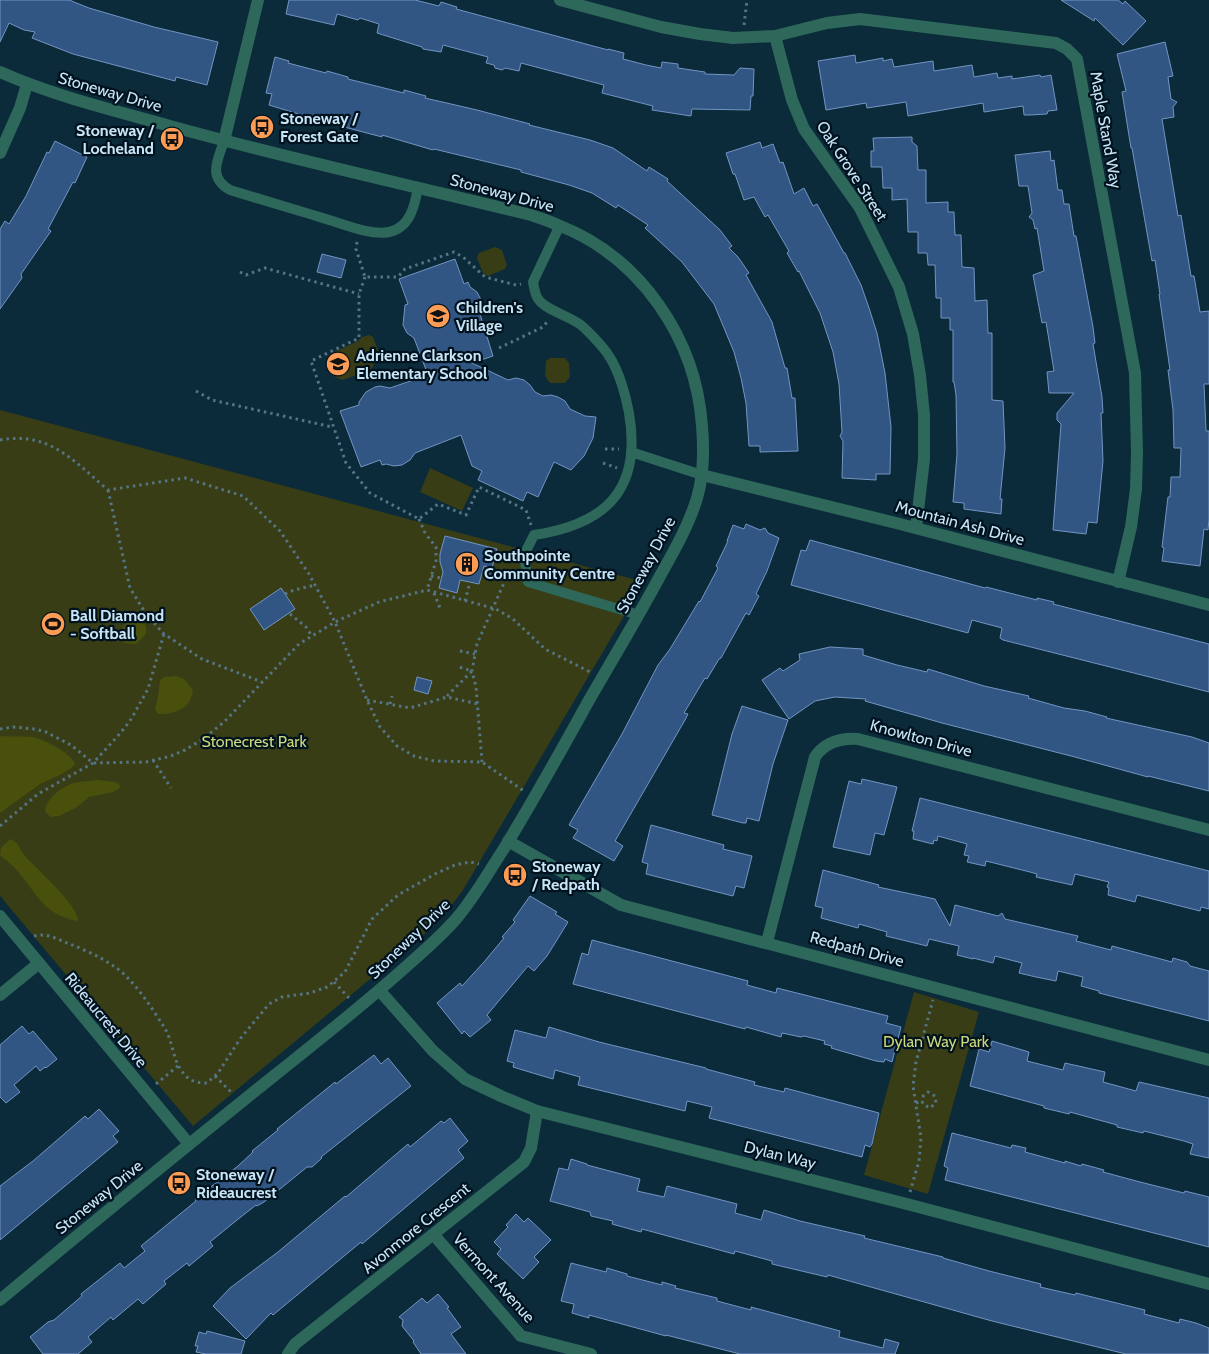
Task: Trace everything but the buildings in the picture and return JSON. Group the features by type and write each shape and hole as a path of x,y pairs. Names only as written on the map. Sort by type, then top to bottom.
{"street":[{"path":"224,141 228,118 258,0"},
{"name":"Maple Stand Way","path":"560,0 661,27 732,38 775,36 827,23 860,19 1056,43 1067,49 1076,59 1134,373 1136,489 1131,527 1118,582"},
{"name":"Oak Grove Street","path":"775,36 792,100 804,129 860,208 899,287 913,334 924,414 924,459 916,528"},
{"name":"Stoneway Drive","path":"0,72 27,84 98,106 224,141 418,187 560,225 588,240 620,263 654,296 672,322 691,367 701,404 703,441 702,475 697,498 674,551 534,799 479,888 456,918 432,944 380,991 189,1144 0,1300"},
{"path":"0,153 20,108 27,84"},
{"name":"Mountain Ash Drive","path":"702,475 916,528 1209,605"},
{"name":"Knowlton Drive","path":"767,942 815,757 821,748 836,740 858,738 1209,830"},
{"name":"Redpath Drive","path":"508,841 621,905 1209,1060"},
{"name":"Rideaucrest Drive","path":"0,916 189,1144"},
{"path":"0,995 38,964"},
{"name":"Dylan Way","path":"380,991 433,1051 465,1079 536,1111 907,1204 1209,1284"},
{"name":"Avonmore Crescent","path":"288,1354 295,1344 524,1162 531,1148 536,1111"},
{"name":"Vermont Avenue","path":"434,1235 521,1336 591,1354"}],"lane":[{"path":"224,141 215,168 216,176 222,185 230,190 361,230 388,232 396,230 411,215 415,206 418,187"},
{"path":"560,225 533,282 538,300 580,323 610,356 626,396 632,430 630,471 611,502 586,521 558,531 534,535 524,555 528,582 639,615"},
{"path":"631,452 702,475"}],"path":[{"path":"743,38 747,0"},
{"path":"361,230 356,250 365,277 359,294 359,338 311,361 332,427 346,463 370,493 419,519 425,533 436,548 436,561 427,590"},
{"path":"365,277 398,277 405,269 454,252 463,257 485,277 516,284 533,282"},
{"path":"240,272 246,275 265,268 359,294"},
{"path":"499,348 544,328 554,310"},
{"path":"196,391 212,400 332,427"},
{"path":"0,440 15,437 43,442 57,448 108,490 130,588 146,614 164,634 202,660 262,682"},
{"path":"108,490 185,478 243,496 280,531 315,585 335,622 380,727 397,746 414,756 434,760 482,762 534,799"},
{"path":"419,519 438,504 466,515 479,487 526,510 534,535"},
{"path":"482,573 497,576 526,570"},
{"path":"482,762 478,704 472,671 477,644 508,574"},
{"path":"432,576 441,578"},
{"path":"465,601 470,582"},
{"path":"286,594 315,585"},
{"path":"0,729 13,727 46,732 71,745 93,763 153,760 185,750 203,739 224,722 299,644 335,622 379,602 427,590 493,608 513,619 546,649 602,678"},
{"path":"434,592 440,608"},
{"path":"290,614 306,627 312,636"},
{"path":"0,826 38,794 93,763 121,732 141,703 148,689 164,634"},
{"path":"460,651 475,654"},
{"path":"456,666 472,671"},
{"path":"447,697 472,671"},
{"path":"390,704 392,696"},
{"path":"367,700 410,708 447,697 478,704"},
{"path":"153,760 171,788"},
{"path":"20,941 41,934 53,937 76,946 116,968 128,979 165,1028 179,1065 186,1077 197,1082 207,1083 255,1019 269,1004 282,997 310,993 327,987 345,972 372,919 398,895 455,865 470,862 492,867"},
{"path":"334,982 358,1008"},
{"path":"907,1204 919,1161 921,1138 913,1086 916,1062 937,988"},
{"path":"146,1093 179,1065"},
{"path":"214,1076 241,1102"},
{"path":"916,1103 922,1101 928,1092 932,1093 937,1099 930,1108 923,1104 922,1101"}],"green space":[{"path":"495,247 502,250 507,265 505,269 488,276 483,273 477,258 479,253"},
{"path":"369,335 373,337 379,353 371,370 342,380 335,377 330,362 332,353"},
{"path":"550,358 565,358 569,363 570,377 565,383 550,383 545,376 546,361"},
{"name":"Stonecrest Park","path":"0,410 644,582 463,890 447,911 423,935 193,1126 0,896"},
{"path":"430,468 473,488 462,511 420,492"},
{"path":"137,615 146,626 146,634 136,644 124,643 121,635 123,627"},
{"path":"176,676 184,679 193,690 190,701 179,710 158,714 155,710 160,680 165,677"},
{"path":"0,736 38,738 64,752 75,765 62,774 40,784 0,813"},
{"path":"98,780 115,782 119,784 120,788 113,792 89,797 77,807 59,816 51,817 45,812 51,798 65,787 77,782"},
{"path":"10,839 17,844 25,856 65,897 77,915 78,921 66,918 48,908 15,868 0,855 1,848"},
{"name":"Dylan Way Park","path":"914,992 979,1012 928,1194 864,1175"}],"place":[{"name":"Stoneway / Forest Gate","path":"262,127"},
{"name":"Stoneway / Locheland","path":"172,139"},
{"name":"Children's Village","path":"438,316"},
{"name":"Adrienne Clarkson Elementary School","path":"338,364"},
{"name":"Southpointe Community Centre","path":"467,564"},
{"name":"Ball Diamond - Softball","path":"53,624"},
{"name":"Stoneway / Redpath","path":"515,875"},
{"name":"Stoneway / Rideaucrest","path":"179,1183"}]}
